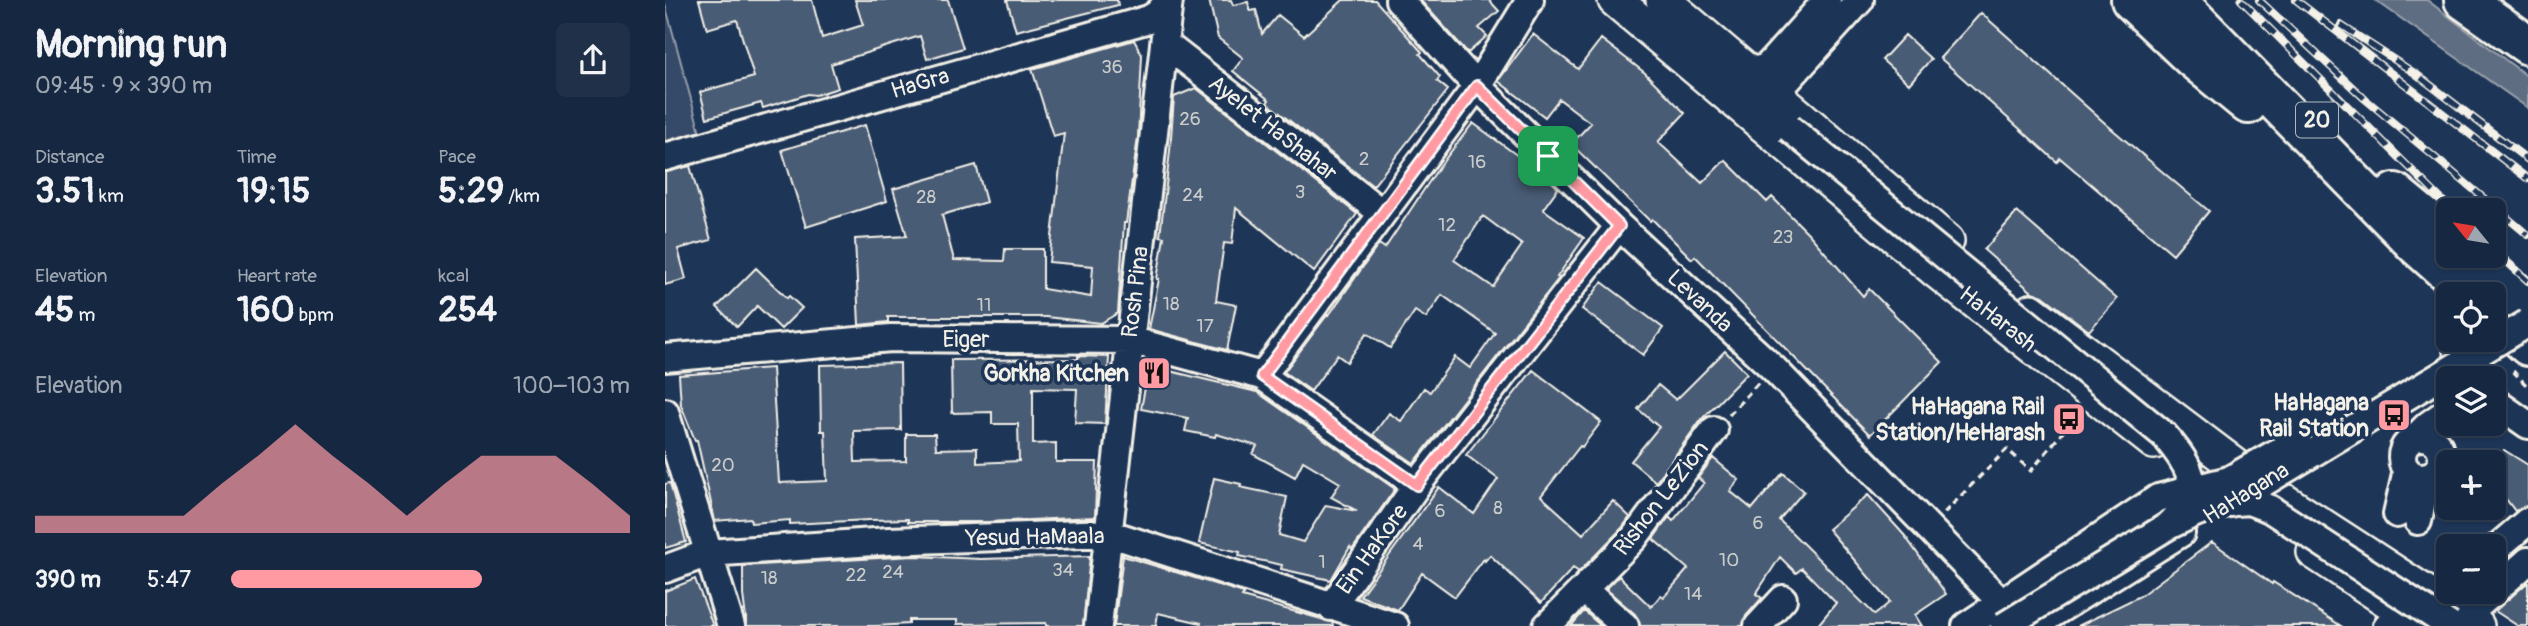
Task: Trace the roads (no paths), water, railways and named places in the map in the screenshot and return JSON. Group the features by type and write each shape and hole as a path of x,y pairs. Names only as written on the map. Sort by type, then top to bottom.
{"highway":[{"path":"2131,0 2191,57 2432,241"},
{"path":"2176,0 2432,241 2462,282"},
{"name":"20","path":"2189,0 2389,187 2432,241"},
{"path":"2464,0 2528,45"},
{"path":"2506,0 2528,15"},
{"path":"2485,268 2528,304"},
{"path":"2506,326 2528,346"}],"main road":[{"name":"HaHarash","path":"1615,0 1935,270 2175,458 2420,612"},
{"name":"HaHarash","path":"1663,0 1730,68 1788,117 2004,290 2278,498 2420,612"},
{"path":"2420,612 2464,623"}],"street":[{"name":"Rosh Pina","path":"1098,626 1169,0"},
{"name":"HaGra","path":"665,157 1149,19 1169,0"},
{"name":"Levanda","path":"1399,0 1477,86 1619,226 1773,368 2005,618 2022,610 2044,625"},
{"path":"1262,376 1477,86 1530,0"},
{"path":"1635,0 1730,68 1754,71 1767,67 1827,0"},
{"path":"1643,0 1730,68"},
{"path":"1860,0 1785,83 1782,92 1788,117 2164,435 2183,458 2192,484 2191,495 2174,529"},
{"name":"Ayelet HaShahar","path":"1164,43 1382,213"},
{"name":"Ein HaKore","path":"1331,607 1417,485 1619,226"},
{"path":"2506,319 2528,304"},
{"name":"HaHagana","path":"2044,625 2174,529 2335,438 2528,323"},
{"name":"Eiger","path":"665,358 891,338 1130,340 1262,376 1417,485"},
{"name":"HaHagana","path":"2005,618 2158,498 2229,480 2452,352"},
{"path":"2506,409 2528,425"},
{"path":"665,412 731,626"},
{"path":"2408,518 2417,473 2403,463 2404,448 2425,439 2428,425 2436,421"},
{"name":"Rishon LeZion","path":"1548,626 1635,538 1714,430"},
{"path":"1966,626 2005,618 2213,506 2235,502 2259,503 2464,623 2528,561"},
{"path":"2506,539 2528,520"},
{"name":"Yesud HaMaala","path":"665,569 708,552 888,541 1108,533 1395,626"},
{"path":"1585,590 1625,626"},
{"path":"1758,626 1783,599"}],"railway":[{"path":"2241,0 2440,198"},
{"path":"2259,0 2365,99 2528,235"},
{"path":"2296,0 2528,179"},
{"path":"2341,25 2416,74 2528,160"},
{"path":"2506,261 2528,281"}],"place":[{"name":"Gorkha Kitchen","path":"1154,373"},
{"name":"HaHagana Rail Station","path":"2394,415"},
{"name":"HaHagana Rail Station/HeHarash","path":"2069,419"}]}
